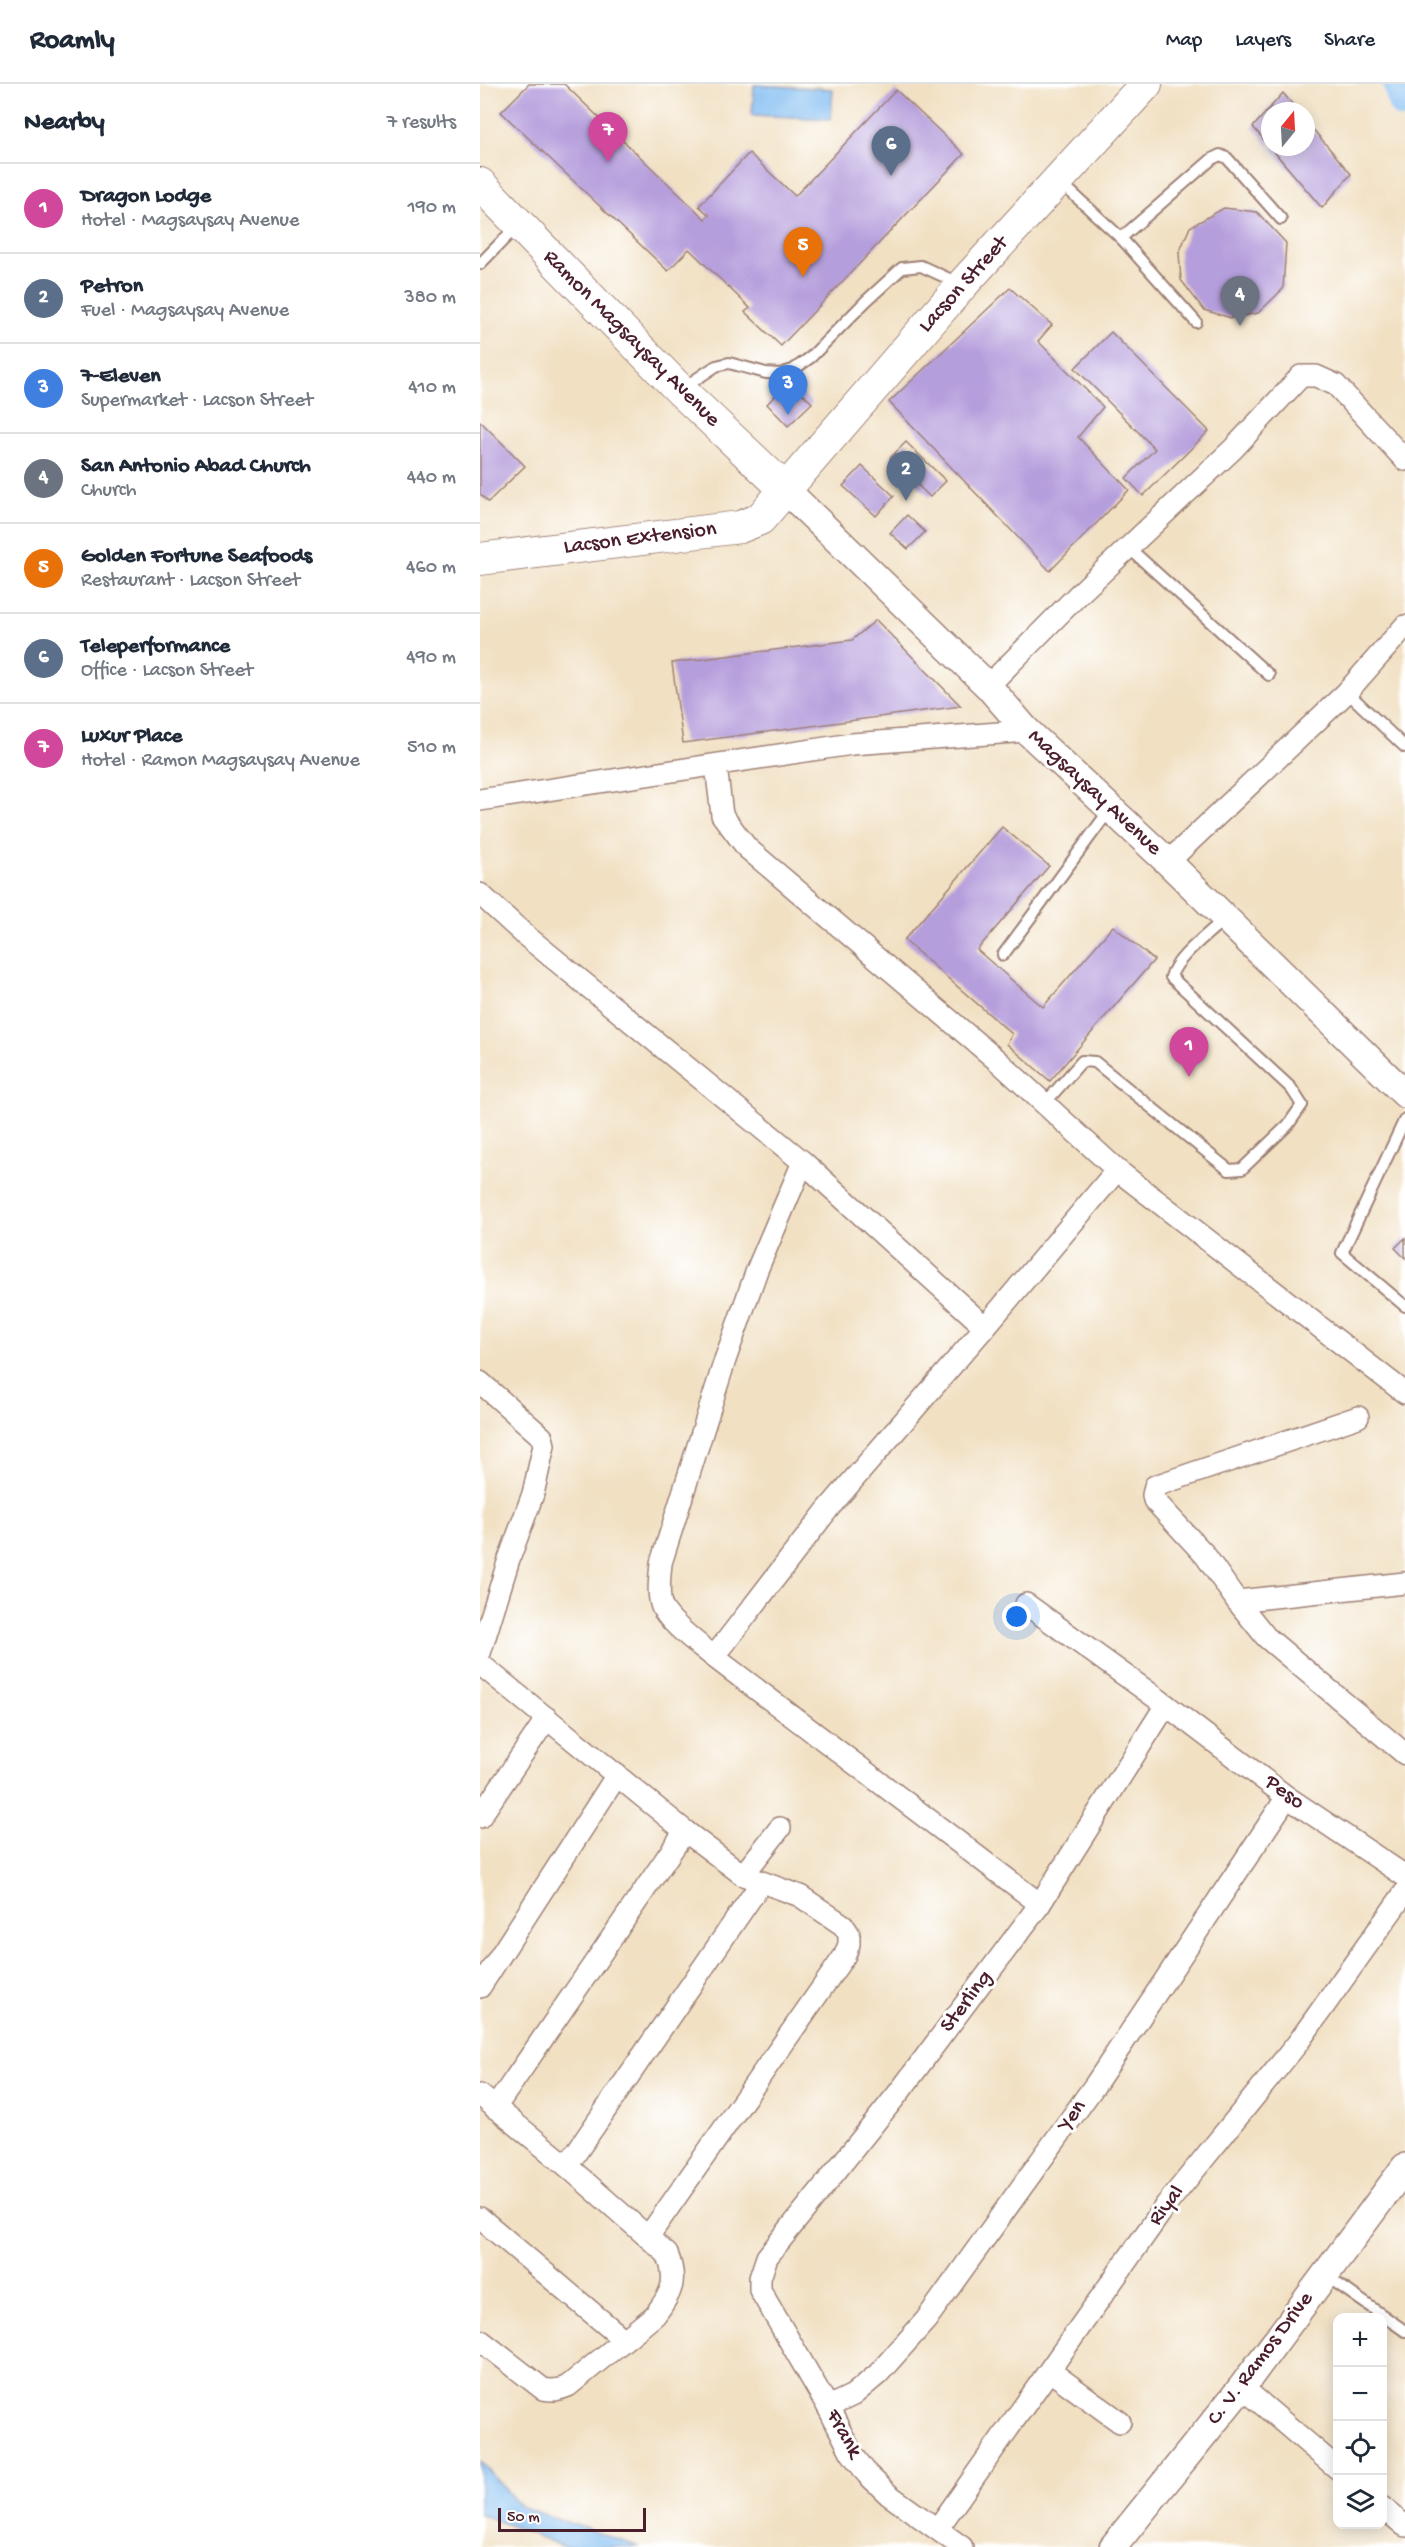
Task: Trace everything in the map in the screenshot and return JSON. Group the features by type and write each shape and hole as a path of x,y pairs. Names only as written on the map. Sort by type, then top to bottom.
{"main road":[{"name":"Lacson Street","path":"786,490 962,285 1146,84"},
{"name":"Ramon Magsaysay Avenue","path":"480,184 680,390 786,490"},
{"name":"Lacson Extension","path":"480,559 740,527 760,519 786,490"}],"street":[{"path":"988,686 1128,547 1233,449 1302,376 1317,376 1336,386 1405,460"},
{"name":"Magsaysay Avenue","path":"786,490 988,686 1027,731 1168,862 1405,1094"},
{"path":"1168,862 1347,692 1405,626"},
{"path":"480,800 852,744 1027,731"},
{"path":"716,765 722,815 747,848 1046,1102 1117,1170 1405,1393"},
{"path":"480,894 525,935 803,1162 985,1328"},
{"path":"803,1162 757,1270 661,1563 662,1606 678,1626 714,1657 1040,1904"},
{"path":"714,1657 828,1509 985,1328 1117,1170"},
{"path":"480,1382 542,1437 544,1445 533,1494 509,1559 480,1653"},
{"path":"1358,1417 1155,1486 1153,1495 1154,1500 1205,1555 1266,1637 1405,1754"},
{"path":"1237,1601 1405,1583"},
{"name":"Peso","path":"1026,1604 1166,1705 1287,1797 1405,1876"},
{"path":"480,1664 685,1831 752,1879 800,1896 843,1925 849,1934 849,1944 845,1955 648,2237"},
{"name":"Sterling","path":"760,2290 760,2278 767,2257 900,2091 1040,1904 1166,1705"},
{"path":"480,1817 547,1718"},
{"path":"480,1987 617,1775"},
{"name":"Yen","path":"828,2407 853,2395 878,2374 926,2320 1095,2085 1287,1797"},
{"path":"567,2166 752,1879 780,1828"},
{"path":"480,2340 543,2389 552,2391 568,2386 654,2315 665,2302 672,2285 674,2270 667,2254 567,2166 488,2101 685,1831"},
{"name":"Riyal","path":"938,2529 1166,2205 1297,2044 1405,1892"},
{"name":"C. V. Ramos Drive","path":"1113,2547 1242,2388 1405,2167"},
{"path":"480,2218 623,2339"},
{"name":"Frank","path":"760,2290 851,2451 867,2474 889,2495 962,2547"},
{"path":"1050,2371 1120,2422"},
{"path":"1242,2388 1333,2465"},
{"path":"1387,2510 1405,2526"}],"lane":[{"path":"1121,238 1212,159 1220,155 1227,158 1281,219"},
{"path":"1059,181 1121,238 1196,322"},
{"path":"480,264 518,225"},
{"path":"680,390 716,366 729,363 766,373 780,374 793,370 811,357 902,268 921,266 962,285"},
{"path":"1128,547 1269,675"},
{"path":"1347,692 1405,747"},
{"path":"1003,955 1111,808"},
{"path":"1046,1102 1082,1061 1095,1062 1229,1170 1242,1169 1288,1125 1302,1105 1291,1088 1171,977 1173,968 1181,959 1226,918"},
{"path":"1405,1119 1342,1253 1405,1306"},
{"path":"1325,2275 1405,2331"}],"water":[{"path":"754,85 833,89 831,119 752,115"},
{"path":"480,2461 520,2506 640,2547 565,2547 480,2514"}],"building":[{"path":"529,84 564,84 705,219 709,215 699,206 749,153 795,196 896,90 964,154 781,346 745,312 750,308 689,249 668,271 501,112"},
{"path":"1283,93 1290,102 1275,102"},
{"path":"1261,118 1261,136 1253,127"},
{"path":"1315,132 1351,174 1322,208 1278,156 1315,156"},
{"path":"1224,208 1257,212 1286,243 1283,289 1258,313 1231,318 1204,310 1181,280 1179,253 1190,227"},
{"path":"1010,288 1052,325 1038,341 1103,407 1078,437 1129,490 1050,571 889,402"},
{"path":"1111,332 1209,431 1143,496 1126,478 1155,449 1075,368"},
{"path":"794,385 812,403 788,426 767,404 777,394 781,397"},
{"path":"480,421 525,466 488,502 480,494"},
{"path":"906,442 946,481 930,497 890,458"},
{"path":"862,466 894,496 876,516 843,486"},
{"path":"907,515 925,532 908,549 890,533"},
{"path":"876,620 961,706 683,743 672,663 852,640"},
{"path":"1002,827 1049,866 977,950 1043,1007 1113,926 1154,960 1050,1081 1007,1044 1012,1034 904,940"},
{"path":"1405,1238 1405,1258 1395,1248"}],"waterway":[{"path":"1401,84 1405,101"}],"place":[{"name":"Luxur Place","path":"608,162"},
{"name":"Teleperformance","path":"891,176"},
{"name":"Golden Fortune Seafoods","path":"803,277"},
{"name":"San Antonio Abad Church","path":"1240,326"},
{"name":"7-Eleven","path":"788,415"},
{"name":"Petron","path":"906,501"},
{"name":"Dragon Lodge","path":"1189,1077"}]}
